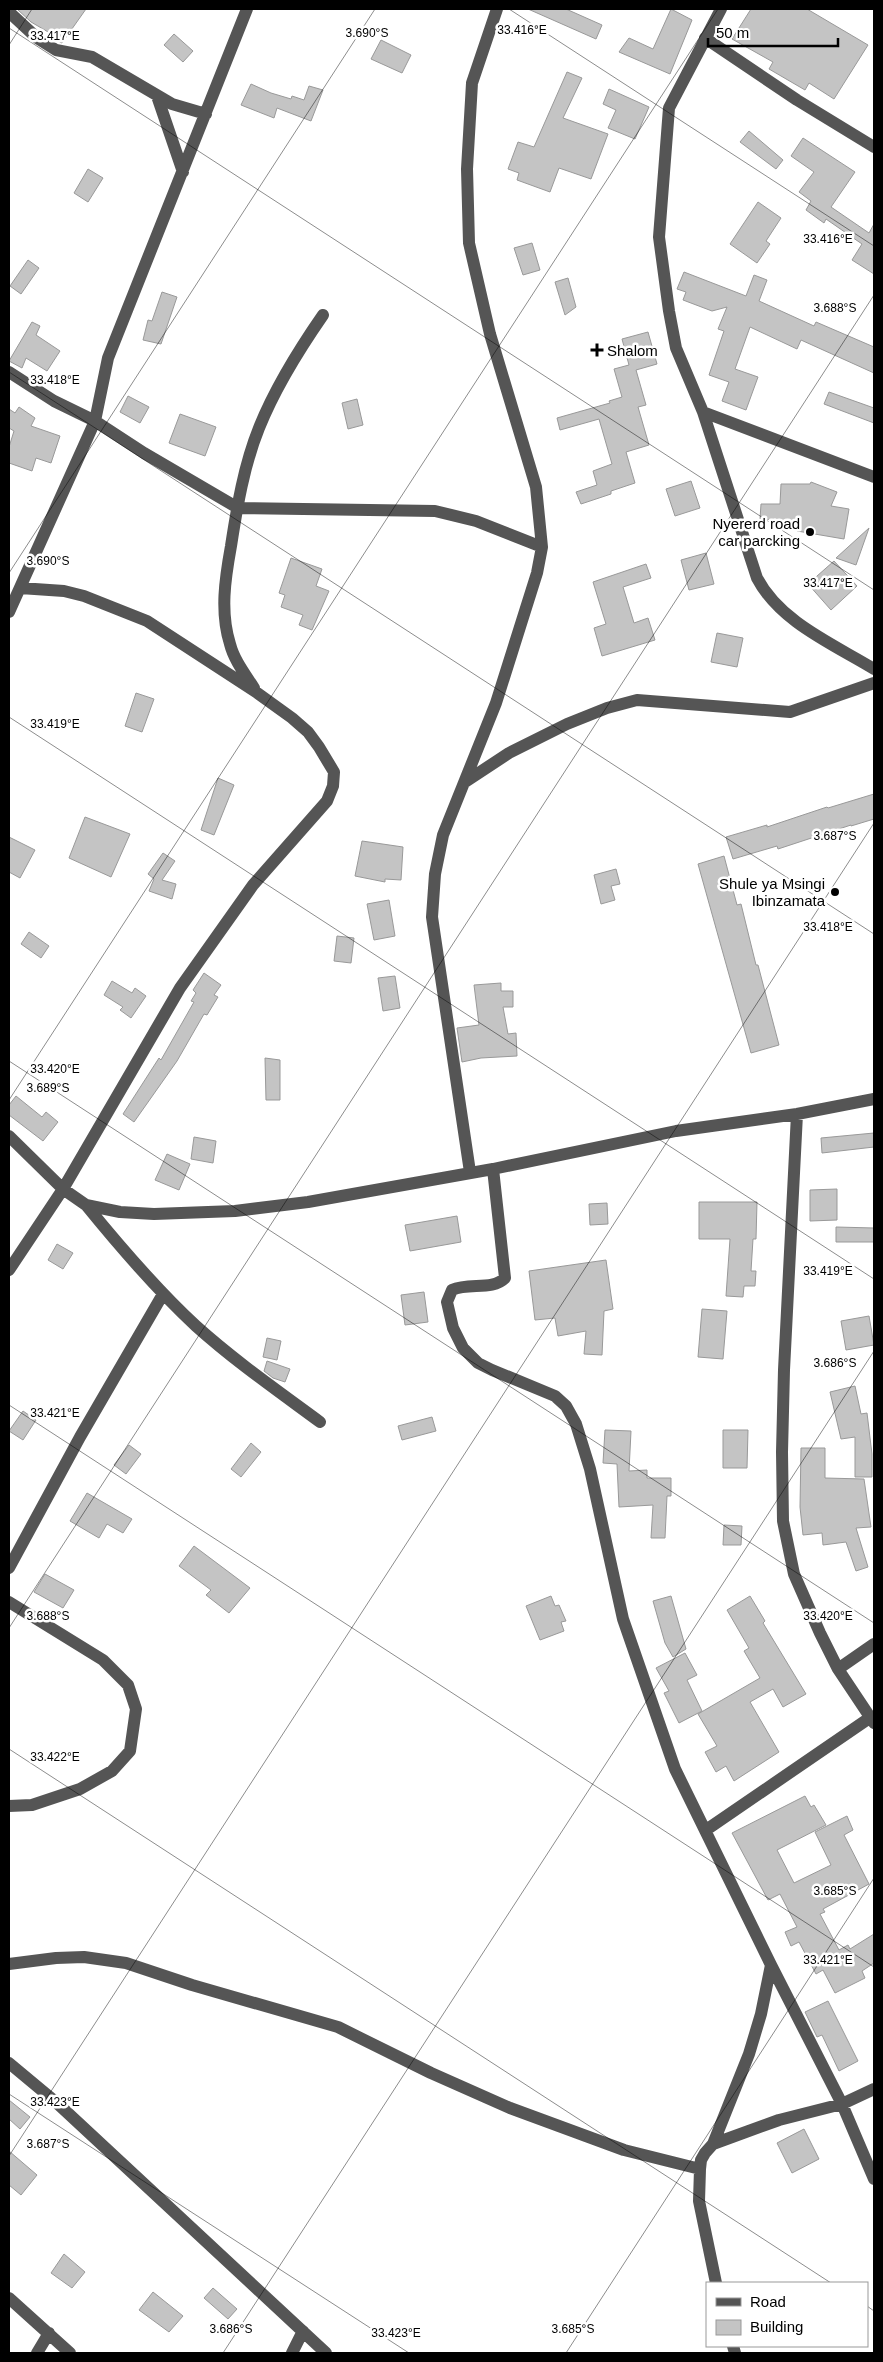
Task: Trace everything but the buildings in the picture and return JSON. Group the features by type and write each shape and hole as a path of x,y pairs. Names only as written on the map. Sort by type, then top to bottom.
{"street":[{"path":"9,612 95,421 108,358 247,9"},
{"path":"470,1172 432,917 435,874 443,835 496,703 536,573 542,547 536,487 490,334 469,243 467,169 472,83 497,9"},
{"path":"721,9 669,108 659,237 668,311 676,348 703,412 754,569 763,589 777,606 791,617 874,669"},
{"path":"9,12 50,47 56,50 92,57 172,104 206,114"},
{"path":"705,38 797,100 874,147"},
{"path":"157,96 183,172"},
{"path":"256,692 233,654 227,630 224,598 238,508 258,429 277,389 322,315"},
{"path":"9,372 54,401 95,421 144,453 238,508 435,511 476,521 542,547"},
{"path":"703,412 874,477"},
{"path":"9,1270 63,1189 180,988 253,885 327,800 333,786 334,772 308,732 256,692 147,621 84,596 64,591 20,588"},
{"path":"465,782 509,753 567,724 607,708 637,700 790,712 874,683"},
{"path":"86,1204 120,1212 154,1214 235,1211 308,1202 493,1168 676,1131 797,1114 874,1098"},
{"path":"706,1830 873,1720 838,1669 794,1574 783,1521 784,1370 797,1114"},
{"path":"9,1136 63,1189 86,1204 138,1268 197,1327 237,1360 320,1422"},
{"path":"493,1168 505,1278 495,1284 459,1286 452,1290 447,1302 453,1328 462,1348 478,1363 555,1396 566,1406 576,1424 590,1469 623,1619 675,1770 842,2104 874,2178"},
{"path":"9,1568 80,1437 163,1294"},
{"path":"9,1602 103,1660 128,1685 136,1709 130,1752 112,1771 80,1789 32,1806 9,1806"},
{"path":"838,1669 874,1644"},
{"path":"9,1964 56,1958 84,1957 126,1963 192,1985 338,2027 431,2073 510,2108 624,2150 700,2169"},
{"path":"716,2282 699,2201 701,2160 713,2144 749,2054 761,2014 771,1965"},
{"path":"9,2063 57,2103 326,2353"},
{"path":"713,2144 779,2120 842,2104 874,2089"},
{"path":"9,2298 70,2353"},
{"path":"292,2353 303,2331"},
{"path":"37,2353 49,2333"}],"place":[{"name":"Shalom","path":"597,350"},
{"name":"Nyererd road car parcking","path":"810,532"},
{"name":"Shule ya Msingi Ibinzamata","path":"835,892"}]}
